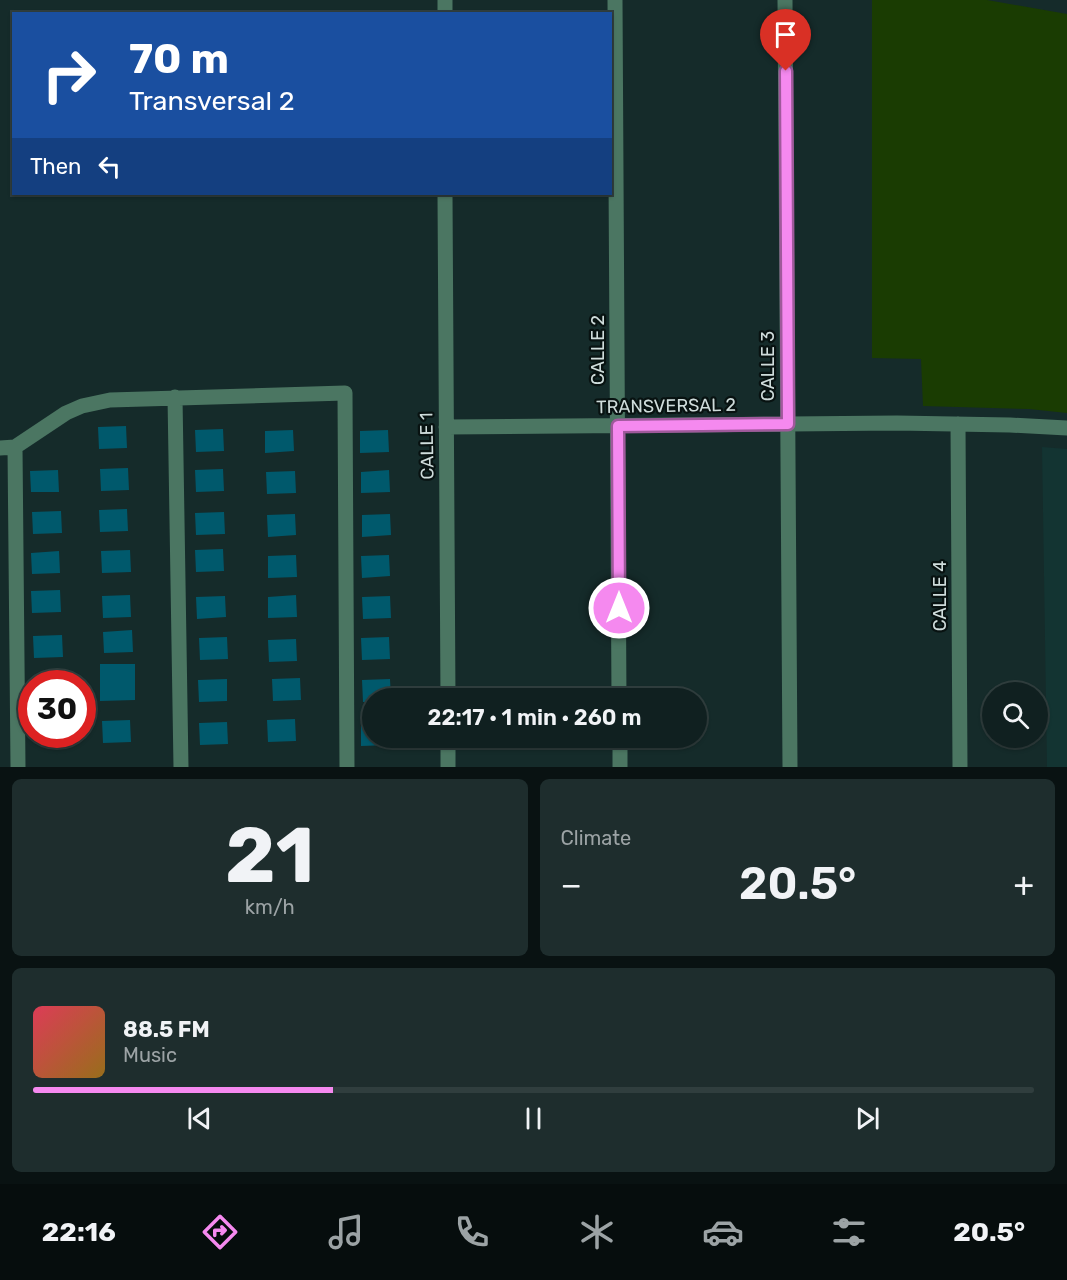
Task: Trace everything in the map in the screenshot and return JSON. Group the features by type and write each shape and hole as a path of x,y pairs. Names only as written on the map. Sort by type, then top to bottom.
{"street":[{"name":"CALLE 2","path":"615,0 620,688"},
{"name":"CALLE 3","path":"785,0 790,767"},
{"name":"CALLE 1","path":"445,195 448,688"},
{"path":"18,767 7,448 66,413 82,406 110,400 345,393 347,767"},
{"path":"175,397 181,767"},
{"name":"TRANSVERSAL 2","path":"446,427 958,424 1067,428"},
{"name":"CALLE 4","path":"958,424 960,767"},
{"path":"448,748 448,767"},
{"path":"620,748 620,767"}],"shaded area":[{"path":"1042,447 1067,449 1067,767 1047,767 1048,682 1046,682"}],"green space":[{"path":"872,0 987,0 1067,14 1067,413 1029,409 923,406 921,359 872,358"}],"building":[{"path":"126,426 127,448 99,449 98,427"},
{"path":"223,429 224,451 196,452 195,430"},
{"path":"293,430 294,451 265,453 265,431"},
{"path":"388,430 389,452 360,453 360,431"},
{"path":"128,468 129,490 101,491 100,469"},
{"path":"223,469 224,491 196,492 195,470"},
{"path":"58,470 59,492 31,492 30,471"},
{"path":"389,470 390,492 361,493 361,472"},
{"path":"295,471 296,493 267,494 266,472"},
{"path":"127,509 128,531 100,532 99,510"},
{"path":"61,511 62,533 33,534 32,512"},
{"path":"224,512 225,534 196,535 195,513"},
{"path":"295,514 296,535 268,537 267,515"},
{"path":"390,514 391,535 362,537 362,515"},
{"path":"223,549 224,571 196,572 195,550"},
{"path":"130,550 131,572 102,573 101,551"},
{"path":"59,551 60,573 32,574 31,553"},
{"path":"296,555 297,577 268,578 268,556"},
{"path":"389,555 390,576 362,578 361,556"},
{"path":"60,590 61,612 32,613 31,591"},
{"path":"130,595 131,617 103,618 102,596"},
{"path":"296,595 297,617 268,618 268,597"},
{"path":"225,596 226,617 197,619 196,597"},
{"path":"390,596 391,618 363,619 362,597"},
{"path":"132,630 133,652 104,653 103,632"},
{"path":"62,635 63,657 34,658 33,636"},
{"path":"227,637 228,659 200,660 199,638"},
{"path":"389,637 390,659 362,660 361,638"},
{"path":"296,639 297,661 269,662 268,640"},
{"path":"100,664 135,664 135,700 100,701"},
{"path":"300,678 301,700 273,701 272,679"},
{"path":"227,679 227,701 199,702 198,680"},
{"path":"390,679 390,688 362,688 362,680"},
{"path":"295,719 296,741 268,742 267,720"},
{"path":"130,720 131,742 103,743 102,721"},
{"path":"227,722 228,744 200,745 199,723"}],"route":[{"path":"619,608 618,426 788,424 786,71"}]}
